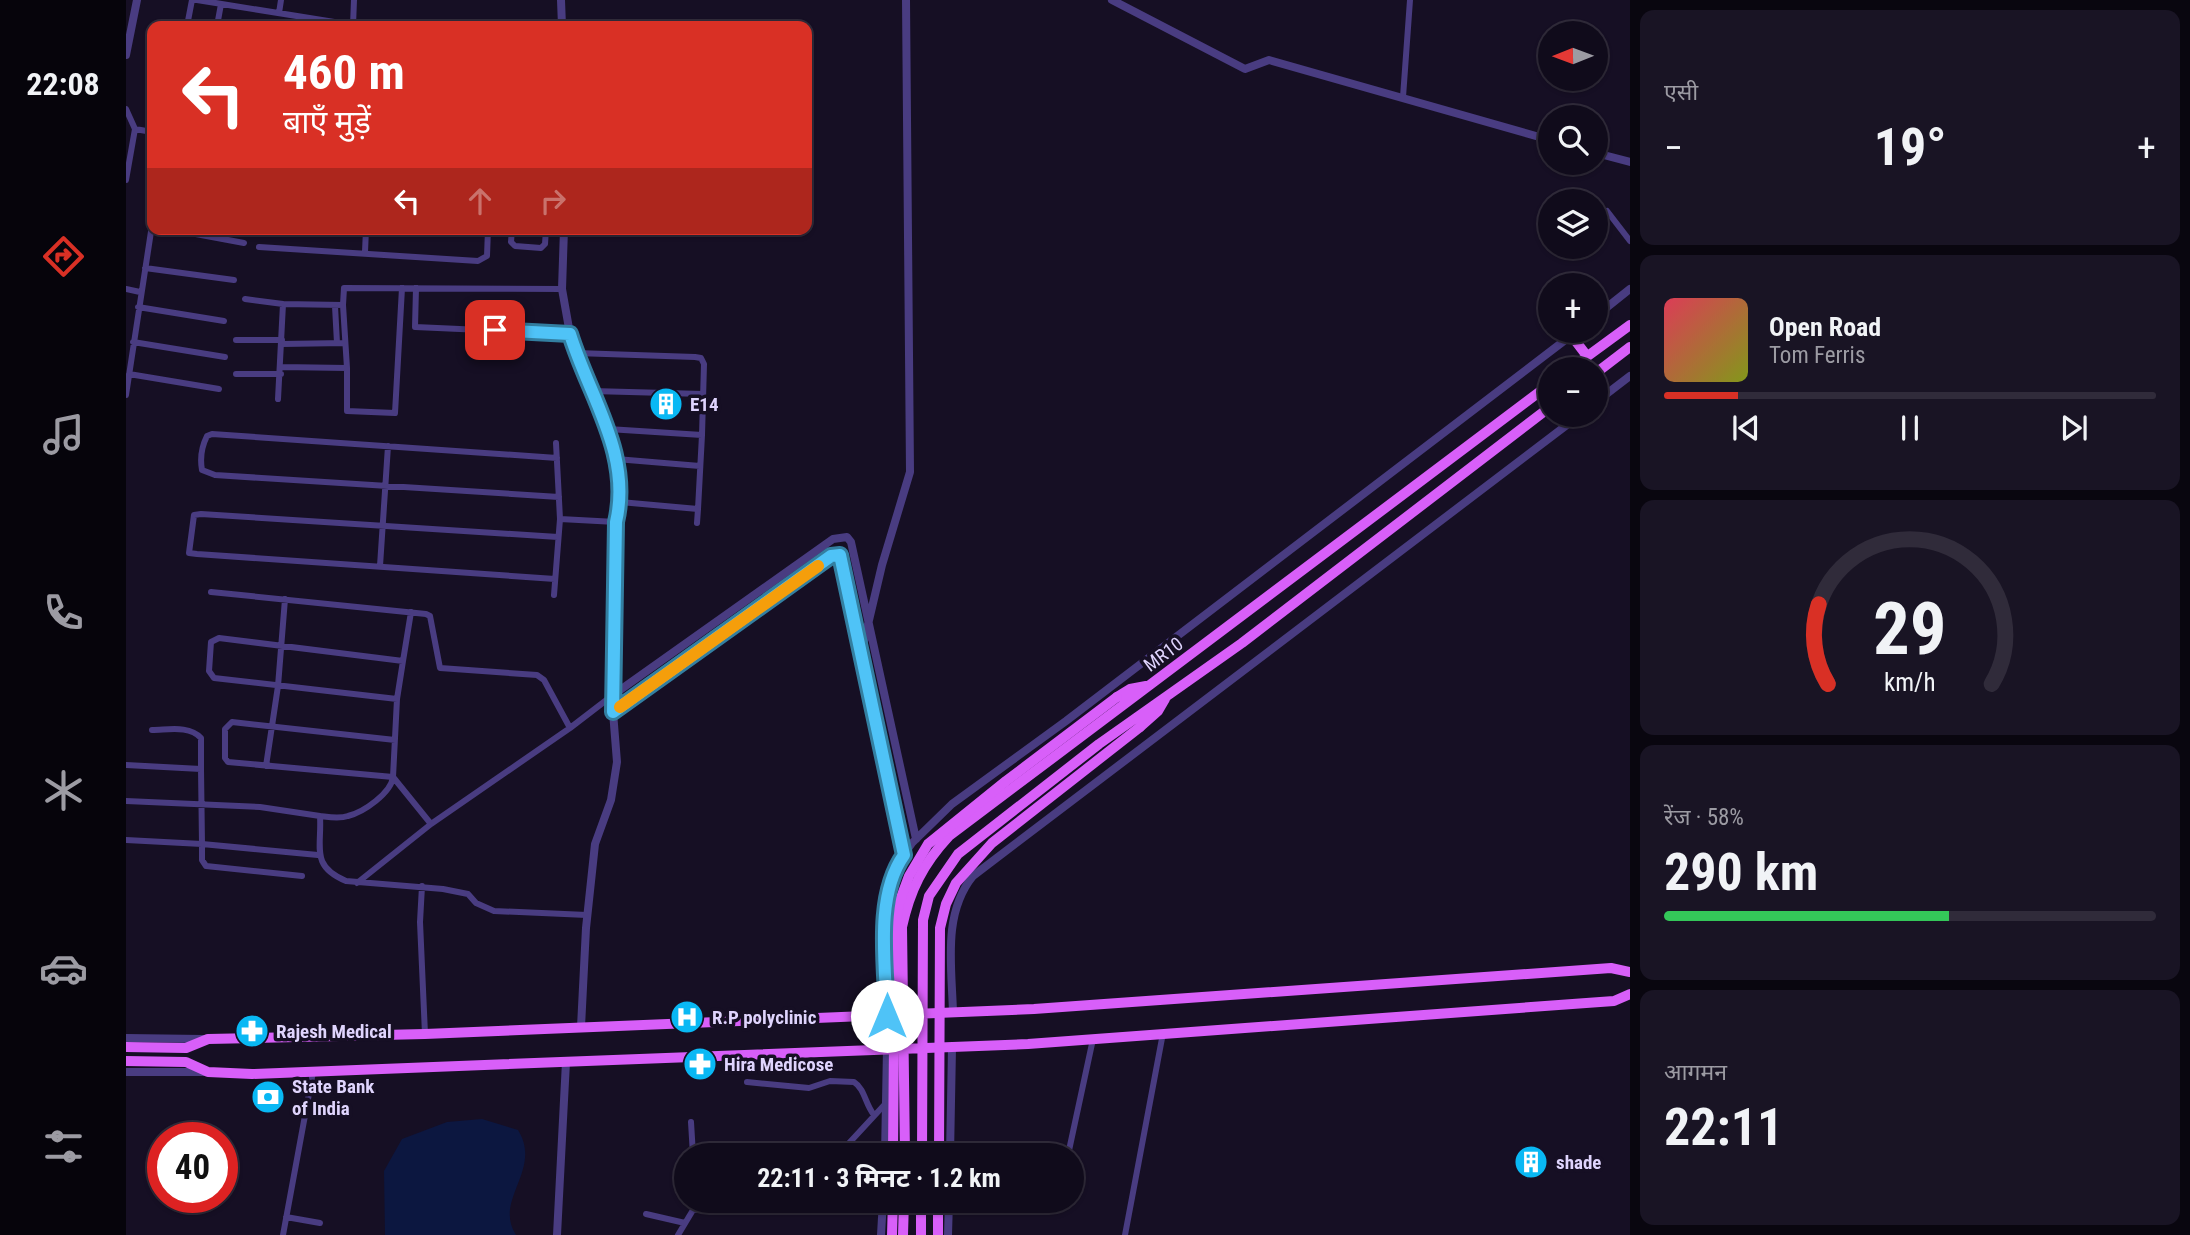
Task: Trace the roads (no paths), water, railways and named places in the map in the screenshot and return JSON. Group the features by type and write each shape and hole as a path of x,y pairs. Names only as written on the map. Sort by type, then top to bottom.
{"main road":[{"path":"1580,343 1587,356 1630,325"},
{"path":"1608,364 1630,347"},
{"name":"MR10","path":"905,1143 902,927 909,896 930,857 948,836 1538,393"},
{"name":"MR10","path":"922,1143 923,920 929,896 939,876 958,854 1024,800 1168,693 1242,643 1538,416"},
{"path":"893,1143 895,928 899,903 917,860 953,823 1117,697 1130,688 1150,685"},
{"path":"939,1143 940,928 946,904 971,862 992,842 1140,727 1158,711 1168,693"},
{"path":"126,1047 186,1048 208,1039 425,1034 953,1013 1611,968 1630,972"},
{"path":"126,1061 186,1062 208,1072 313,1072 887,1048 953,1048 1093,1040 1614,1000 1630,995"},
{"path":"892,1213 892,1235"},
{"path":"903,1235 904,1213"},
{"path":"921,1213 921,1235"},
{"path":"938,1213 938,1235"}],"street":[{"path":"126,55 137,0"},
{"path":"188,21 192,0"},
{"path":"197,0 325,21"},
{"path":"279,13 281,0"},
{"path":"353,21 355,0"},
{"path":"561,0 562,21"},
{"path":"861,654 870,628 882,565 910,472 906,0"},
{"path":"1112,0 1245,69 1269,60 1538,136"},
{"path":"1403,97 1410,0"},
{"path":"218,21 221,4"},
{"path":"126,109 135,129 126,180"},
{"path":"135,129 147,131"},
{"path":"1608,156 1630,162"},
{"path":"1608,212 1630,241"},
{"path":"126,395 150,235"},
{"path":"201,235 244,243"},
{"path":"365,252 366,235"},
{"path":"259,247 478,261 487,256 488,235"},
{"path":"512,235 511,242 515,246 543,247 545,235"},
{"path":"564,235 562,289 570,334 608,429 616,459 620,502 616,522 613,695 617,762 611,800 595,844 587,915 582,1027"},
{"path":"145,268 234,280"},
{"path":"402,288 395,412 347,411 344,288 402,288 416,288 562,289"},
{"path":"416,288 415,327 570,334"},
{"path":"126,289 140,292"},
{"path":"1608,306 1630,289"},
{"path":"245,299 283,304 343,305"},
{"path":"278,399 283,304"},
{"path":"335,306 337,343"},
{"path":"138,307 224,321"},
{"path":"236,340 345,343"},
{"path":"133,342 225,358"},
{"path":"887,1016 886,917 889,888 904,855 916,839 952,804 1077,713 1561,343"},
{"path":"576,353 701,358 704,364 698,523"},
{"path":"236,374 347,368"},
{"path":"129,374 219,389"},
{"path":"1608,393 1630,376"},
{"path":"592,391 703,394"},
{"path":"953,1013 953,921 959,897 973,876 1564,427"},
{"path":"608,429 702,435"},
{"path":"557,458 212,434 206,436 201,464 202,470 215,475 559,497"},
{"path":"554,595 560,519 556,443"},
{"path":"380,566 388,446"},
{"path":"616,459 700,466"},
{"path":"620,502 698,509"},
{"path":"555,579 197,554 189,553 188,546 194,515 201,514 558,537"},
{"path":"560,519 616,522"},
{"path":"358,883 431,824 833,539 847,537 851,542 916,839"},
{"path":"613,712 831,556 840,555 904,855"},
{"path":"211,592 429,616 440,668 537,675 544,680 570,728"},
{"path":"266,766 278,686 285,599"},
{"path":"126,801 271,808 343,817 362,810 387,791 393,777 397,699 411,612"},
{"path":"397,699 214,677 209,671 211,642 219,638 403,661"},
{"path":"395,740 232,722 225,729 225,758 228,762 393,777 431,824"},
{"path":"152,730 180,729 196,733 201,738 199,804 202,860 205,866 302,876"},
{"path":"126,765 201,769"},
{"path":"320,816 318,855 332,875 358,883 422,887 468,894 476,903 494,911 587,915"},
{"path":"126,840 318,855"},
{"path":"422,887 420,922 425,1034"},
{"path":"1125,1235 1163,1033"},
{"path":"126,1038 208,1039"},
{"path":"1071,1143 1093,1040"},
{"path":"885,1143 887,1048"},
{"path":"950,1143 953,1048"},
{"path":"557,1235 566,1062"},
{"path":"126,1072 208,1072"},
{"path":"283,1235 313,1072"},
{"path":"747,1082 809,1087 830,1081 854,1082 863,1091 866,1105 873,1115"},
{"path":"848,1143 887,1102"},
{"path":"691,1122 692,1143"},
{"path":"678,1235 691,1213"},
{"path":"881,1235 882,1213"},
{"path":"948,1213 948,1235"},
{"path":"646,1214 685,1223"},
{"path":"286,1217 320,1223"}],"water":[{"path":"482,1119 518,1130 524,1145 522,1172 510,1209 516,1235 385,1235 384,1171 402,1139 447,1122"}],"place":[{"name":"E14","path":"666,404"},
{"name":"R.P polyclinic","path":"687,1017"},
{"name":"Rajesh Medical","path":"252,1031"},
{"name":"Hira Medicose","path":"700,1064"},
{"name":"State Bank of India","path":"268,1097"},
{"name":"shade","path":"1531,1162"}]}
